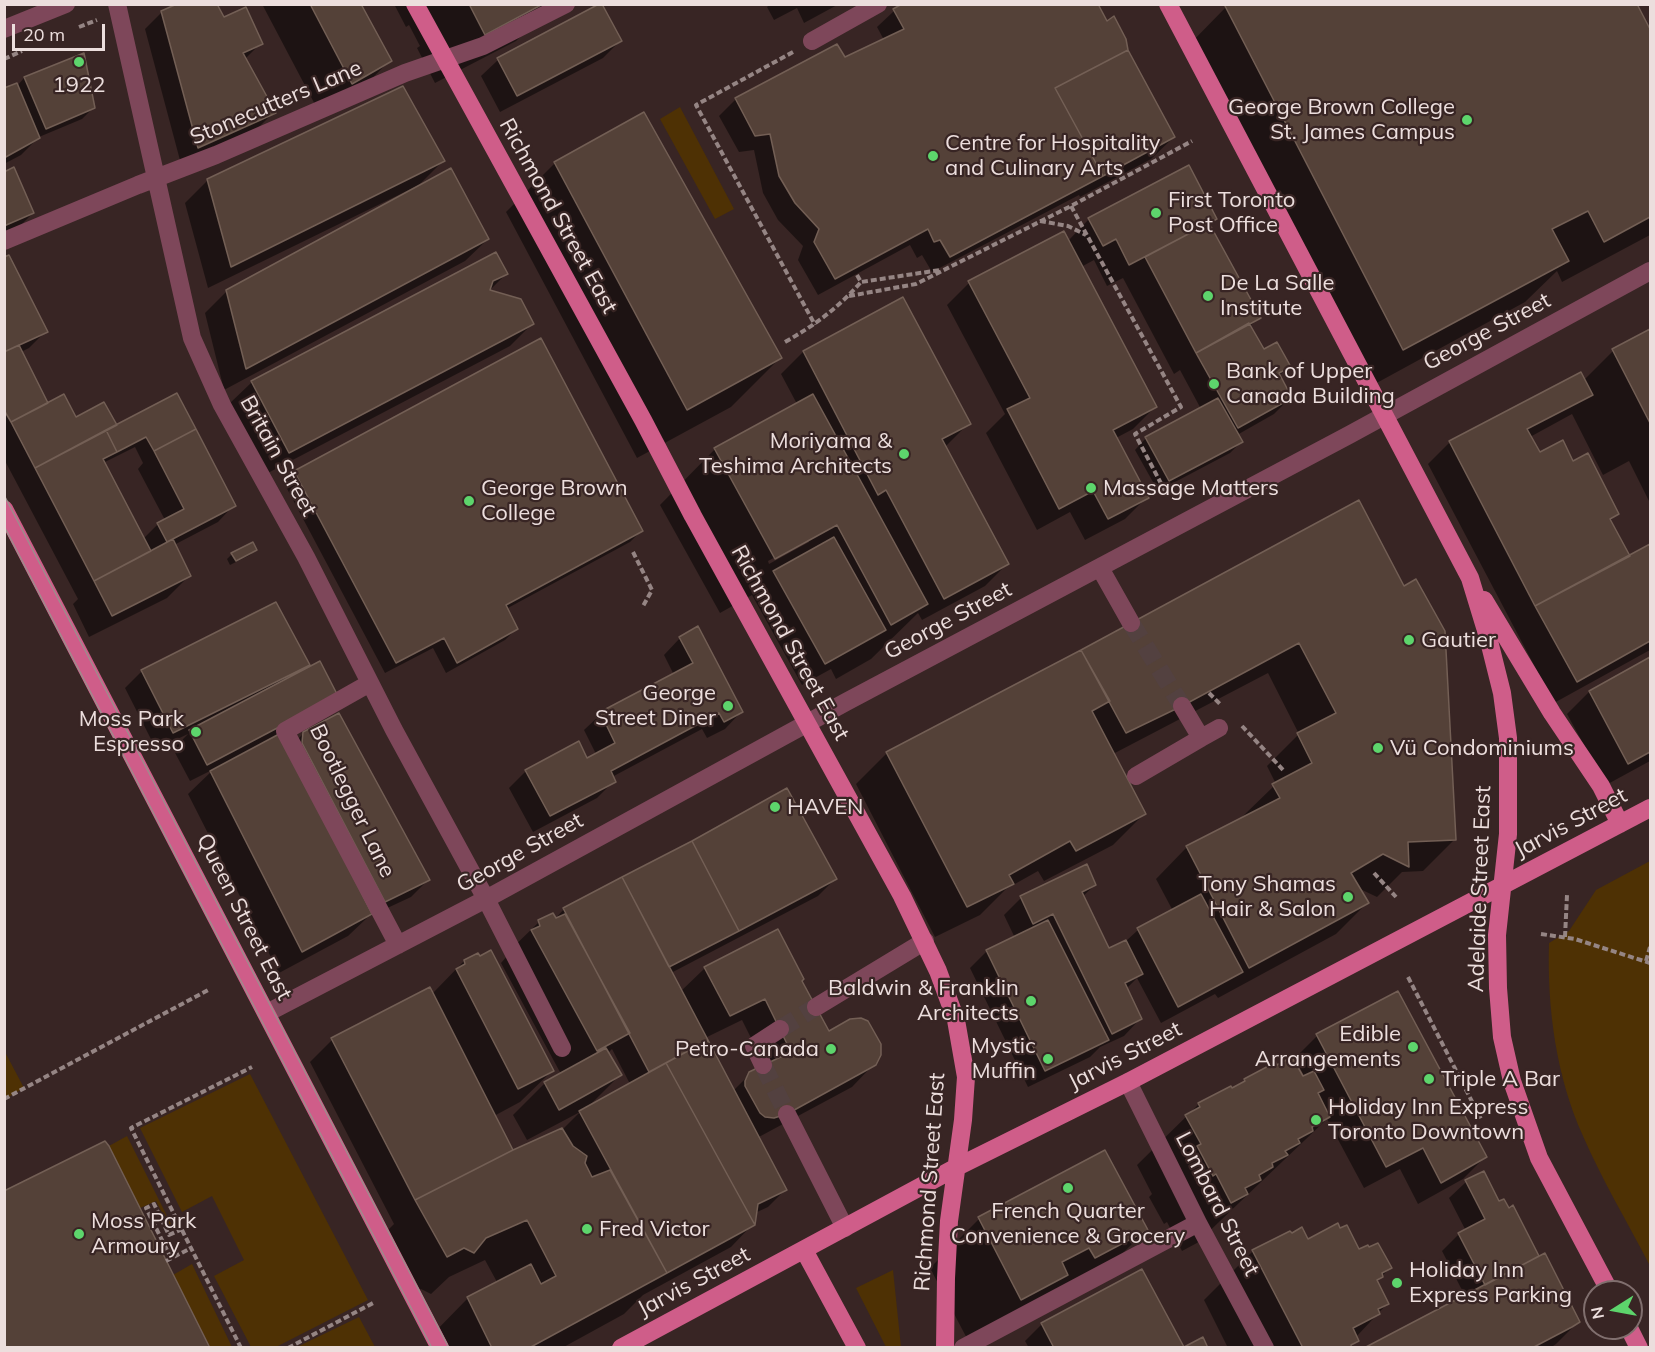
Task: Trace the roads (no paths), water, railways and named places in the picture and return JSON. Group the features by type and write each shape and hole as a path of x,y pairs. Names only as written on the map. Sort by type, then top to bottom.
{"main road":[{"name":"Richmond Street East","path":"415,4 902,896 924,941 956,1020 966,1077 963,1120 948,1233 945,1347"},
{"name":"Adelaide Street East","path":"1168,4 1470,578 1502,693 1508,738 1508,834 1497,935 1502,1037 1512,1081 1539,1158 1604,1280"},
{"name":"Queen Street East","path":"4,509 440,1347"},
{"path":"1470,578 1552,713 1601,786 1620,824"},
{"name":"Jarvis Street","path":"621,1347 957,1167 1128,1082 1650,808"},
{"path":"804,1250 857,1347"}],"street":[{"path":"4,29 66,4"},
{"name":"Britain Street","path":"117,4 192,338 222,405 306,557 562,1048"},
{"name":"Stonecutters Lane","path":"4,242 138,185 216,155 405,73 483,46 566,4"},
{"path":"812,41 878,4"},
{"name":"George Street","path":"267,1013 486,899 1650,271"},
{"path":"1100,568 1131,623"},
{"name":"Bootlegger Lane","path":"370,683 285,731 398,945"},
{"path":"1182,706 1201,738"},
{"path":"1136,776 1227,723"},
{"path":"816,1007 924,941"},
{"path":"763,1065 754,1046 780,1029"},
{"name":"Lombard Street","path":"1128,1082 1198,1223 1265,1347"},
{"path":"787,1114 845,1228"},
{"path":"963,1347 1198,1223"}],"tunnel":[{"path":"1131,623 1182,706"},
{"path":"780,1029 816,1007"},
{"path":"763,1065 787,1114"}],"tram line":[{"path":"4,495 449,1348"},
{"path":"4,526 432,1348"}],"place":[{"name":"1922","path":"79,62"},
{"name":"George Brown College St. James Campus","path":"1467,120"},
{"name":"Centre for Hospitality and Culinary Arts","path":"933,156"},
{"name":"First Toronto Post Office","path":"1156,213"},
{"name":"De La Salle Institute","path":"1208,296"},
{"name":"Bank of Upper Canada Building","path":"1214,384"},
{"name":"Moriyama & Teshima Architects","path":"904,454"},
{"name":"Massage Matters","path":"1091,488"},
{"name":"George Brown College","path":"469,501"},
{"name":"Gautier","path":"1409,640"},
{"name":"George Street Diner","path":"728,706"},
{"name":"Moss Park Espresso","path":"196,732"},
{"name":"Vü Condominiums","path":"1378,748"},
{"name":"HAVEN","path":"775,807"},
{"name":"Tony Shamas Hair & Salon","path":"1348,897"},
{"name":"Baldwin & Franklin Architects","path":"1031,1001"},
{"name":"Edible Arrangements","path":"1413,1047"},
{"name":"Petro-Canada","path":"831,1049"},
{"name":"Mystic Muffin","path":"1048,1059"},
{"name":"Triple A Bar","path":"1429,1079"},
{"name":"Holiday Inn Express Toronto Downtown","path":"1316,1120"},
{"name":"French Quarter Convenience & Grocery","path":"1068,1188"},
{"name":"Fred Victor","path":"587,1229"},
{"name":"Moss Park Armoury","path":"79,1234"},
{"name":"Holiday Inn Express Parking","path":"1397,1283"}]}
